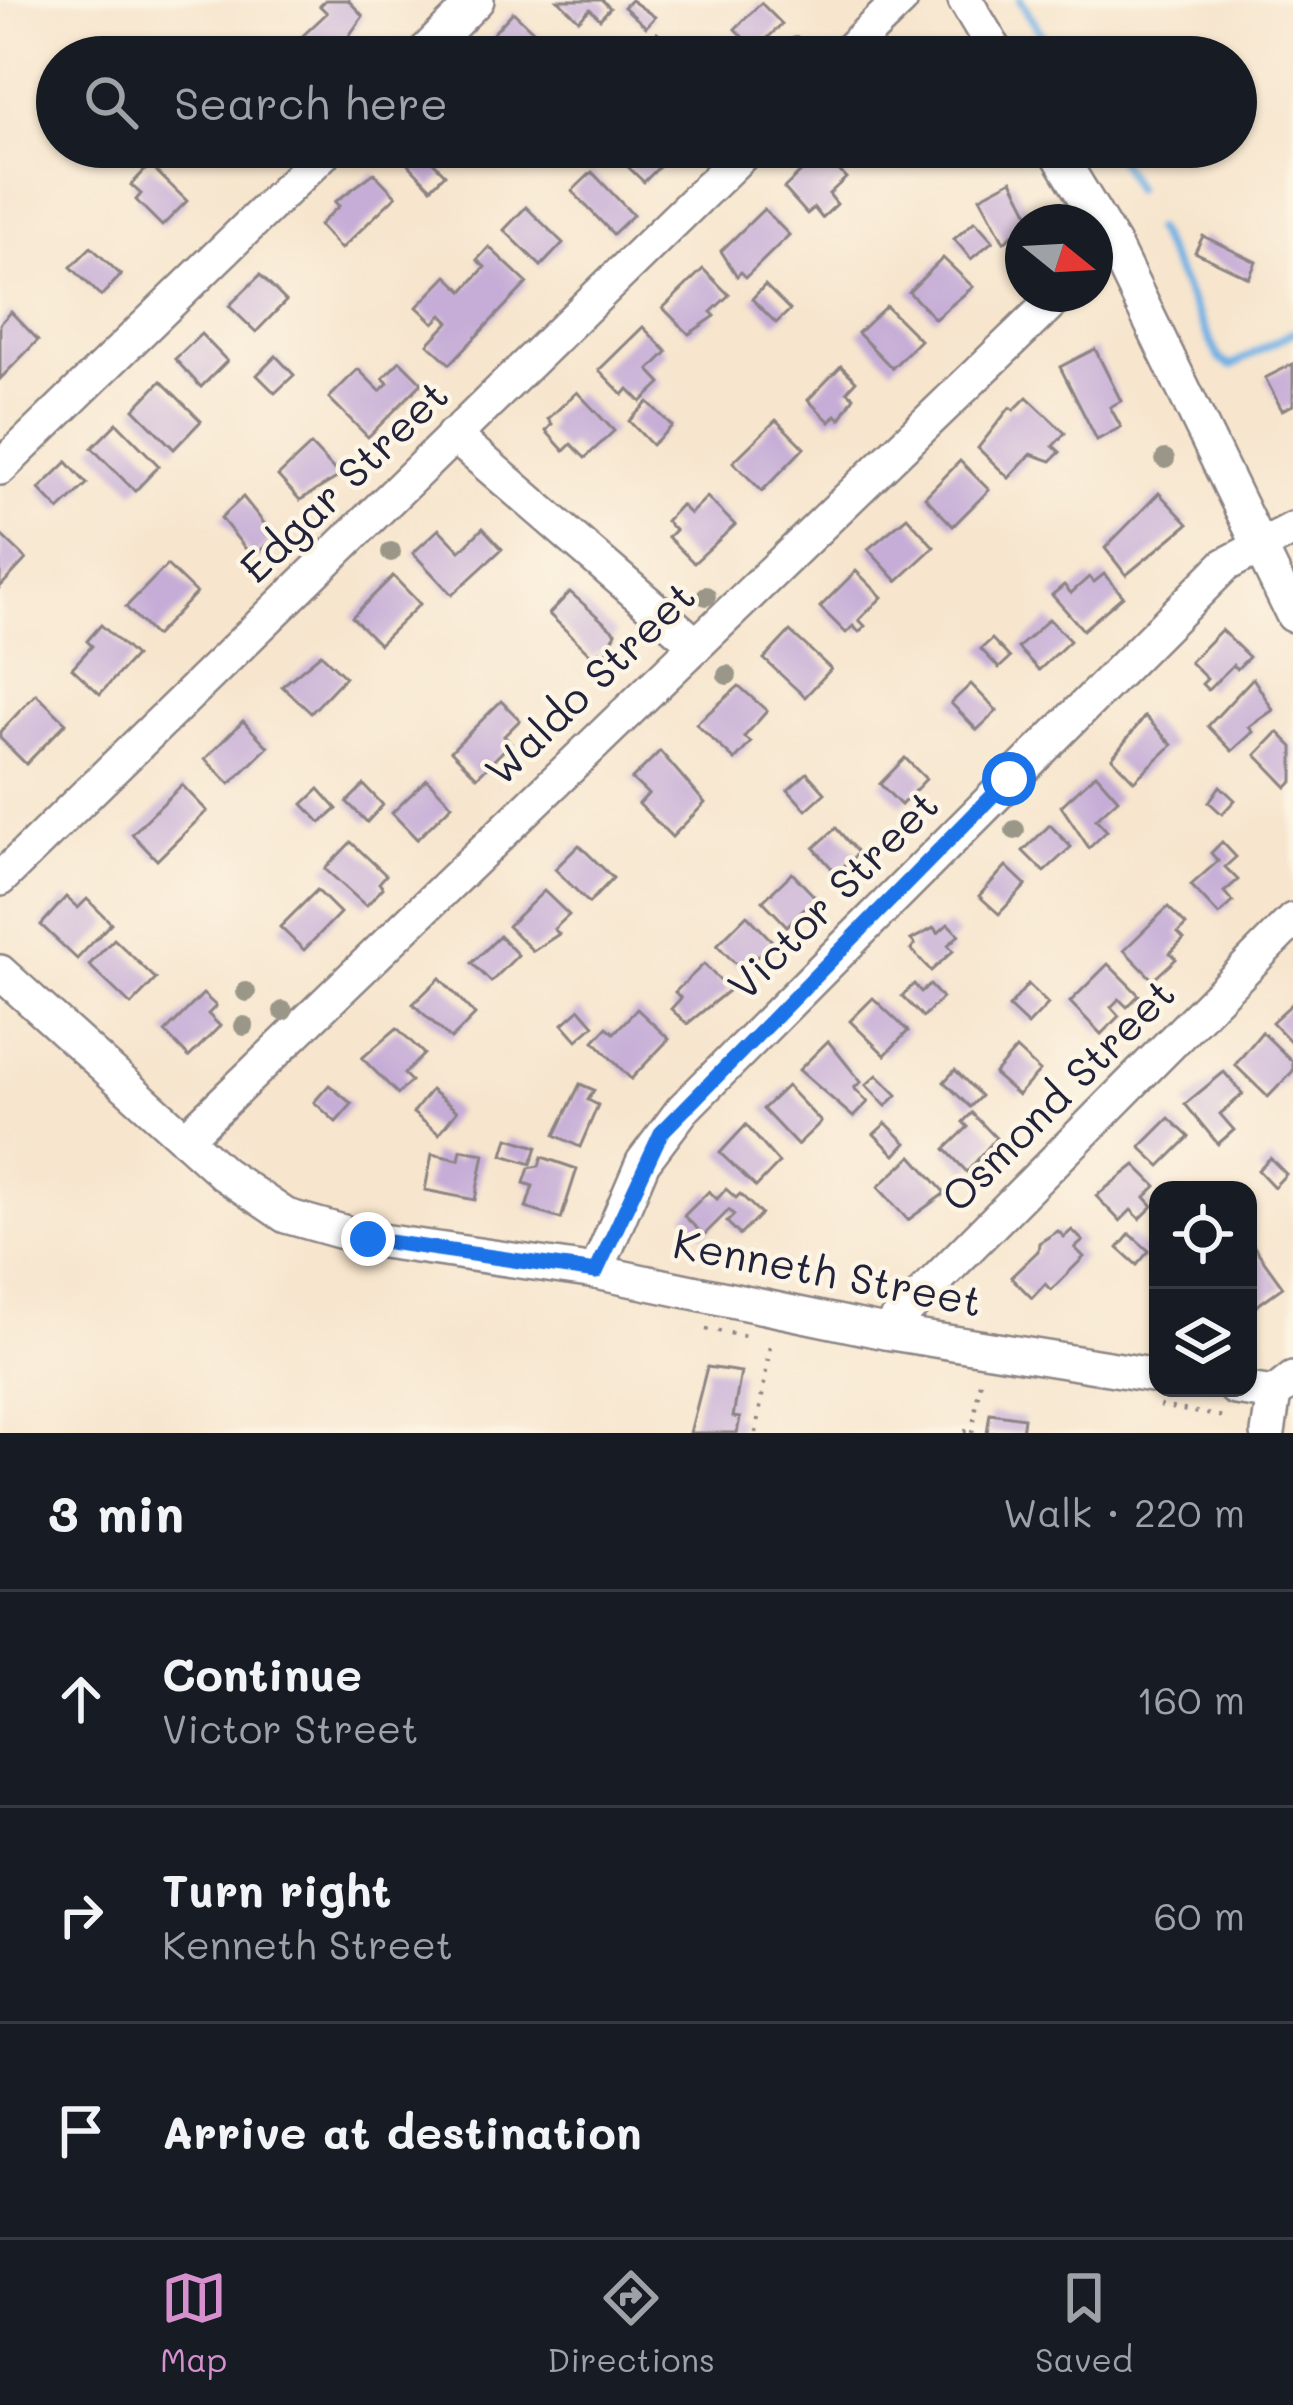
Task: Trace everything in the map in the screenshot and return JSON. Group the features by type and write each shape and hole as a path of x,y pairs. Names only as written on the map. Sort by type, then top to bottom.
{"street":[{"path":"441,36 477,0"},
{"path":"864,36 901,0"},
{"path":"965,0 986,36"},
{"path":"0,469 308,168"},
{"name":"Edgar Street","path":"0,879 728,168"},
{"path":"1064,168 1081,204"},
{"path":"1113,270 1293,615"},
{"name":"Waldo Street","path":"185,1139 1041,312"},
{"path":"453,435 694,643"},
{"name":"Victor Street","path":"596,1272 661,1133 1225,565 1293,529"},
{"name":"Osmond Street","path":"885,1332 1293,920"},
{"name":"Kenneth Street","path":"0,972 185,1139 263,1205 286,1216 368,1239 596,1272 885,1332 1149,1375"},
{"path":"1268,1433 1284,1387"}],"path":[{"path":"756,1433 771,1340"},
{"path":"971,1432 981,1376"}],"building":[{"path":"326,0 348,0 363,16 349,36 302,36 327,13 320,6"},
{"path":"558,0 602,0 610,8 600,19 590,9 579,20"},
{"path":"631,0 655,17 646,27 624,7"},
{"path":"761,3 782,24 770,36 742,36 735,29"},
{"path":"513,12 538,36 491,36"},
{"path":"147,168 153,168 187,201 162,226 136,200 141,194 131,185"},
{"path":"412,168 439,168 445,174 431,188"},
{"path":"629,168 658,168 644,182"},
{"path":"805,168 837,168 846,178 829,194 837,204 822,218 814,208 807,214 784,188"},
{"path":"592,172 633,215 613,234 572,191"},
{"path":"374,173 396,196 341,249 319,225 339,206 335,202"},
{"path":"1012,180 1024,204 1005,204 1004,242 980,197"},
{"path":"526,207 563,243 541,266 504,230"},
{"path":"764,209 789,235 746,277 741,272 737,276 721,251"},
{"path":"975,221 993,241 971,259 954,239"},
{"path":"1203,236 1256,262 1249,278 1195,252"},
{"path":"91,247 121,275 101,296 71,267"},
{"path":"489,247 527,283 450,364 428,344 449,322 442,315 434,323 417,307 447,276 463,291 485,267 477,260"},
{"path":"943,258 973,287 935,319 909,292"},
{"path":"703,269 729,295 711,312 715,316 689,334 663,308"},
{"path":"260,275 286,301 256,332 229,306"},
{"path":"765,285 790,310 776,323 752,299"},
{"path":"886,306 920,340 892,368 858,333"},
{"path":"11,312 38,340 0,379 0,324"},
{"path":"643,327 667,352 649,370 661,383 641,402 628,389 623,395 599,370"},
{"path":"201,334 227,361 201,387 175,359"},
{"path":"1095,349 1121,401 1110,407 1121,427 1097,440 1060,367"},
{"path":"276,356 294,375 275,393 257,375"},
{"path":"400,361 422,383 368,437 329,398 358,369 380,391 388,383 383,378"},
{"path":"1293,364 1293,405 1282,410 1265,378"},
{"path":"841,366 856,381 847,391 854,397 840,419 836,415 830,422 808,400"},
{"path":"161,381 201,421 174,449 134,409"},
{"path":"577,392 614,431 585,458 571,444 564,451 546,431 552,424 548,419"},
{"path":"1027,397 1065,433 1053,446 1060,452 1051,461 1031,454 1009,478 978,448 1010,407 1014,410"},
{"path":"648,402 672,426 652,445 629,421"},
{"path":"776,420 804,448 762,491 733,462"},
{"path":"117,423 159,466 135,491 92,448"},
{"path":"311,445 340,476 300,500 278,476"},
{"path":"960,461 989,490 953,526 925,497"},
{"path":"67,462 87,484 59,510 39,489"},
{"path":"1159,493 1188,524 1126,575 1105,548"},
{"path":"243,497 275,537 253,558 221,518"},
{"path":"707,497 735,525 694,563 668,537 675,530 666,521 681,505 690,514"},
{"path":"907,517 934,547 897,581 868,549"},
{"path":"483,528 502,549 452,595 413,553 439,529 460,551"},
{"path":"0,534 26,559 0,587"},
{"path":"167,565 196,593 155,636 126,607"},
{"path":"856,571 882,597 859,620 865,626 859,632 853,626 846,633 820,607"},
{"path":"1104,574 1123,596 1083,630 1052,595 1064,585 1071,593 1089,577 1094,582"},
{"path":"393,576 420,604 379,644 352,617"},
{"path":"570,592 616,633 604,656 599,651 593,657 549,614"},
{"path":"1049,619 1070,641 1039,670 1018,648"},
{"path":"101,625 135,656 100,694 72,668 92,646 87,641"},
{"path":"1221,630 1249,657 1237,669 1233,665 1208,690 1202,684 1207,679 1190,662"},
{"path":"790,631 831,669 805,697 764,659"},
{"path":"992,639 1010,658 999,668 981,649"},
{"path":"321,654 345,677 311,713 282,686"},
{"path":"1253,678 1273,710 1249,727 1253,732 1232,751 1208,726"},
{"path":"971,684 997,711 977,730 951,703"},
{"path":"739,686 767,711 744,737 751,742 735,760 696,724"},
{"path":"36,694 66,723 26,764 0,738 0,732"},
{"path":"501,701 520,720 504,736 511,743 477,777 451,751"},
{"path":"1145,716 1172,745 1134,781 1112,758"},
{"path":"243,721 268,747 230,784 205,759"},
{"path":"1278,732 1293,747 1293,781 1287,787 1256,755"},
{"path":"660,751 705,803 672,837 639,804 648,794 632,779"},
{"path":"905,758 926,779 901,805 880,784"},
{"path":"807,773 825,793 806,810 788,790"},
{"path":"1096,774 1118,799 1096,819 1107,831 1089,848 1061,806"},
{"path":"427,779 452,805 417,839 392,813"},
{"path":"182,785 207,811 157,860 132,834"},
{"path":"364,785 383,805 367,822 347,802"},
{"path":"1220,786 1235,800 1222,814 1209,802"},
{"path":"319,789 337,809 321,823 303,804"},
{"path":"1050,825 1071,847 1044,872 1023,851"},
{"path":"836,828 858,853 836,873 814,848"},
{"path":"351,842 386,875 379,883 383,888 366,906 325,869"},
{"path":"1222,842 1236,857 1225,867 1238,880 1224,892 1233,902 1219,915 1191,885 1218,861 1211,853"},
{"path":"579,845 613,878 589,903 555,869"},
{"path":"1006,866 1026,885 999,914 979,896"},
{"path":"792,873 815,897 787,926 763,901"},
{"path":"317,890 340,913 304,950 280,927"},
{"path":"544,891 569,915 554,929 559,934 533,951 508,926"},
{"path":"66,897 78,908 87,899 111,923 77,959 41,925"},
{"path":"1168,907 1186,925 1178,933 1184,939 1170,953 1176,959 1153,980 1124,950"},
{"path":"747,915 773,942 742,970 717,945"},
{"path":"948,924 959,935 948,945 953,951 931,971 911,949 915,944 911,940 934,928 938,933"},
{"path":"500,936 518,955 491,982 472,963"},
{"path":"114,939 156,979 131,1005 89,965"},
{"path":"704,964 729,990 687,1024 671,1009 681,998 675,992"},
{"path":"1108,964 1139,995 1127,1007 1119,999 1111,1007 1119,1016 1101,1034 1070,1002"},
{"path":"440,978 475,1015 451,1039 413,1004"},
{"path":"914,984 921,992 930,985 942,998 923,1017 902,996"},
{"path":"1028,984 1048,1004 1028,1025 1009,1007"},
{"path":"203,994 216,1006 208,1014 220,1026 189,1057 165,1032"},
{"path":"873,998 908,1031 885,1055 850,1021"},
{"path":"1293,1003 1293,1044 1272,1022"},
{"path":"580,1009 594,1025 577,1040 563,1024"},
{"path":"637,1009 669,1039 631,1079 594,1041 607,1027 614,1033"},
{"path":"397,1028 424,1054 404,1074 411,1081 398,1094 362,1058"},
{"path":"1262,1032 1293,1062 1293,1071 1268,1097 1235,1065"},
{"path":"828,1041 861,1082 854,1088 868,1102 853,1117 799,1070"},
{"path":"1016,1049 1040,1071 1018,1095 994,1074"},
{"path":"955,1070 981,1096 970,1107 944,1082"},
{"path":"1224,1072 1243,1094 1220,1114 1234,1130 1218,1144 1185,1104"},
{"path":"877,1075 897,1095 886,1106 866,1085"},
{"path":"580,1084 594,1090 588,1100 598,1105 580,1147 555,1135"},
{"path":"329,1085 352,1104 336,1122 314,1102"},
{"path":"787,1086 821,1122 797,1145 763,1109"},
{"path":"431,1090 457,1111 439,1134 413,1113"},
{"path":"972,1113 996,1138 967,1172 945,1149 968,1127 963,1122"},
{"path":"1169,1118 1189,1137 1160,1166 1140,1147"},
{"path":"886,1123 906,1143 895,1155 874,1134"},
{"path":"746,1125 779,1163 756,1187 720,1153"},
{"path":"508,1138 537,1147 531,1164 503,1155"},
{"path":"461,1150 484,1154 475,1200 425,1190 432,1154 459,1160"},
{"path":"912,1156 945,1193 908,1220 878,1187"},
{"path":"542,1157 577,1169 561,1219 526,1208 533,1186 524,1183 529,1168 539,1166"},
{"path":"1270,1158 1286,1174 1274,1187 1258,1170"},
{"path":"1135,1165 1151,1181 1145,1197 1149,1210 1140,1219 1131,1210 1120,1221 1096,1196"},
{"path":"726,1189 736,1198 740,1194 761,1214 740,1235 727,1222 734,1215 729,1210 704,1235 684,1216 709,1191 717,1199"},
{"path":"1072,1230 1083,1241 1075,1248 1084,1257 1051,1290 1045,1284 1032,1298 1011,1277 1038,1251 1039,1243 1058,1231 1064,1237"},
{"path":"1130,1234 1149,1251 1137,1265 1118,1248"},
{"path":"1257,1251 1283,1287 1257,1306"},
{"path":"707,1367 741,1372 733,1417 740,1418 737,1433 690,1433"},
{"path":"990,1413 1024,1418 1022,1433 987,1433"}],"waterway":[{"path":"1020,0 1043,36"},
{"path":"1124,168 1135,189"},
{"path":"1155,229 1220,360 1231,366 1293,332"}],"route":[{"path":"368,1239 596,1272 643,1162 661,1133 1009,779"}]}
